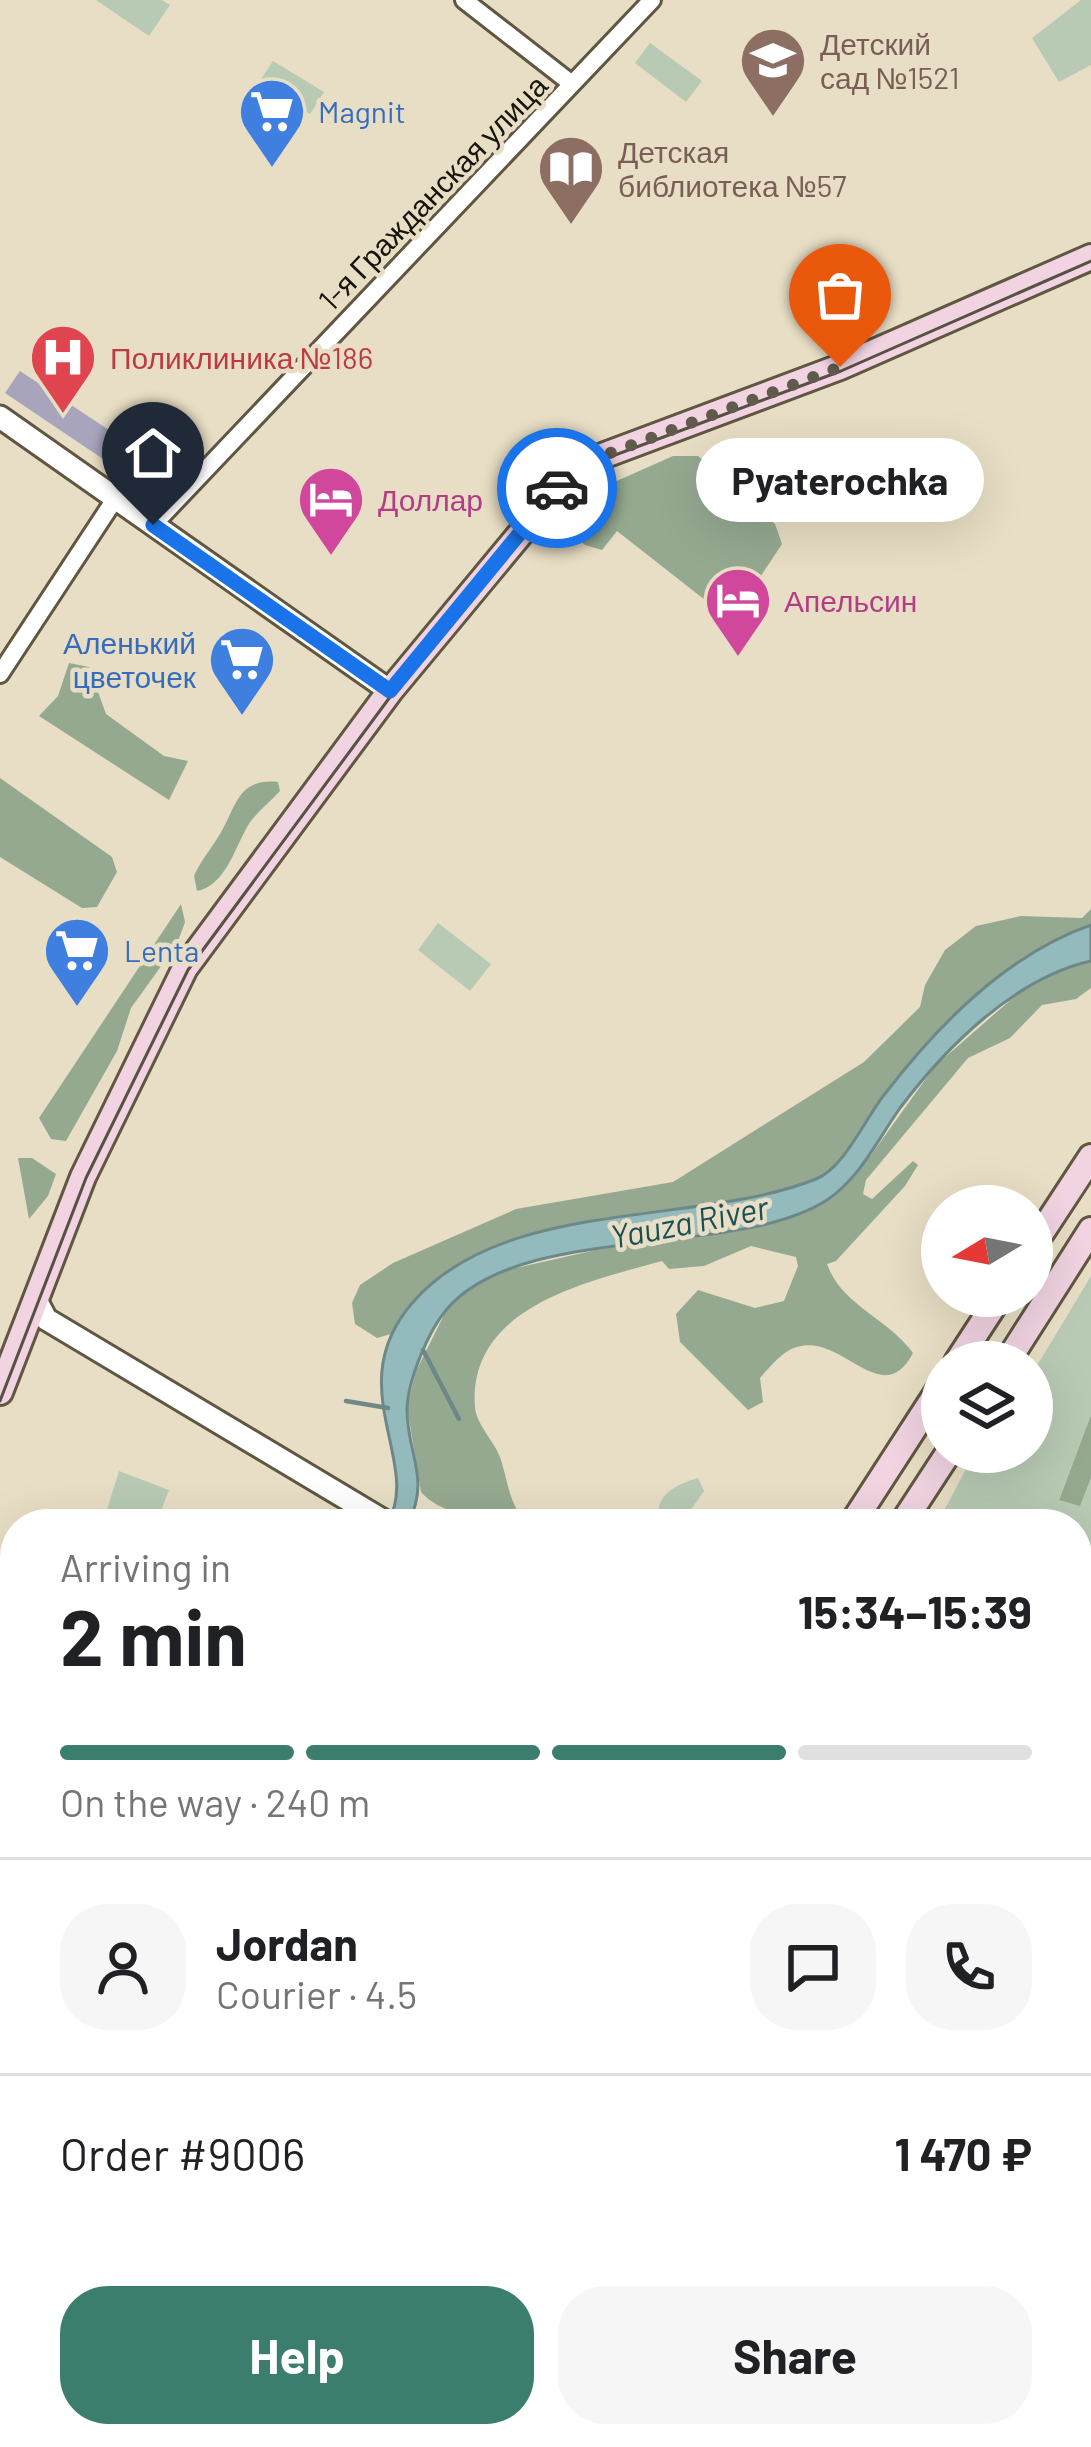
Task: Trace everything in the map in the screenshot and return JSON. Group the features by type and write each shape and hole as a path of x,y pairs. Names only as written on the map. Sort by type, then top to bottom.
{"main road":[{"path":"0,1392 92,1156 185,968 390,691 570,474 597,458 840,367 1091,257"},
{"path":"1053,1215 1091,1157"},
{"path":"1020,1341 1091,1230"},
{"path":"862,1509 921,1417"},
{"path":"912,1509 935,1473"}],"street":[{"path":"464,0 572,84"},
{"name":"1-я Гражданская улица","path":"153,525 652,0"},
{"path":"0,417 390,691"},
{"path":"0,674 115,499"},
{"path":"36,1300 46,1318 364,1509"},
{"path":"17,1349 39,1337 60,1338 104,1353"}],"green space":[{"path":"96,0 162,0 170,5 149,36"},
{"path":"1081,0 1091,0 1091,65 1059,82 1032,38"},
{"path":"650,43 702,81 686,102 635,63"},
{"path":"273,61 324,92 310,114 259,82"},
{"path":"673,456 698,456 775,524 782,544 755,585 725,581 705,600 617,531 602,550 585,545 566,529 583,496"},
{"path":"69,663 89,667 106,714 164,756 188,761 169,800 39,716 58,696"},
{"path":"0,778 112,857 117,872 97,907 82,908 0,857"},
{"path":"278,782 280,791 249,824 221,875 197,891 194,876 240,796 254,784"},
{"path":"181,904 185,922 177,944 131,1008 117,1051 66,1141 51,1139 39,1118"},
{"path":"1091,909 1091,925 1030,954 950,1019 883,1096 840,1159 814,1181 781,1192 546,1233 460,1269 423,1297 391,1334 377,1338 355,1324 352,1303 360,1285 393,1263 516,1209 673,1182 864,1062 920,1007 925,985 945,950 976,926 1021,916 1082,918"},
{"path":"438,923 491,964 470,991 418,950"},
{"path":"1091,961 1091,988 1076,999 1042,1005 1010,1038 968,1058 866,1180 863,1194 872,1199 913,1161 918,1165 905,1186 836,1261 827,1264 843,1291 913,1353 901,1369 888,1375 875,1373 830,1350 797,1347 760,1378 763,1402 748,1410 680,1342 676,1314 698,1290 755,1308 784,1301 798,1266 796,1257 751,1246 704,1266 669,1269 662,1261 600,1278 538,1304 511,1322 490,1345 478,1373 475,1408 500,1457 517,1509 446,1509 421,1492 407,1407 416,1371 447,1309 474,1283 502,1271 640,1240 731,1229 826,1200 871,1155 935,1066 1023,989 1057,969"},
{"path":"18,1158 32,1158 56,1174 48,1196 29,1219"},
{"path":"1091,1276 1091,1415 1059,1499 1080,1505 1091,1478 1091,1509 945,1509 964,1473 1053,1473 1052,1341"},
{"path":"1091,1415 1091,1478 1080,1506 1059,1500"},
{"path":"119,1471 169,1490 162,1509 107,1509"},
{"path":"698,1478 704,1491 691,1509 659,1509 674,1488"}],"water":[{"name":"Yauza River","path":"1091,925 1091,961 1036,983 984,1018 939,1062 900,1108 859,1169 827,1200 788,1218 740,1230 576,1252 525,1264 481,1282 447,1309 426,1343 408,1397 418,1479 415,1507 393,1509 396,1475 382,1393 383,1363 393,1332 414,1301 453,1268 499,1245 550,1229 716,1204 816,1179 836,1165 884,1095 951,1018 1002,974"}],"building":[{"name":"Поликлиника №186","path":"20,371 121,438 106,461 5,393"}],"waterway":[{"path":"423,1350 459,1419"},
{"path":"346,1401 388,1408"}],"tram line":[{"path":"0,1401 86,1178 188,970 393,693 573,477 599,461 841,371 1091,261"}],"way so far":[{"path":"557,488 597,458 840,367"}],"place":[{"name":"Детский сад №1521","path":"773,119"},
{"name":"Magnit","path":"272,170"},
{"name":"Детская библиотека №57","path":"571,227"},
{"name":"Pyaterochka","path":"840,367"},
{"name":"Поликлиника №186","path":"63,416"},
{"name":"Доллар","path":"331,558"},
{"name":"Апельсин","path":"738,659"},
{"name":"Аленький цветочек","path":"242,718"},
{"name":"Lenta","path":"77,1009"}],"route":[{"path":"153,525 390,691 557,488"}]}
